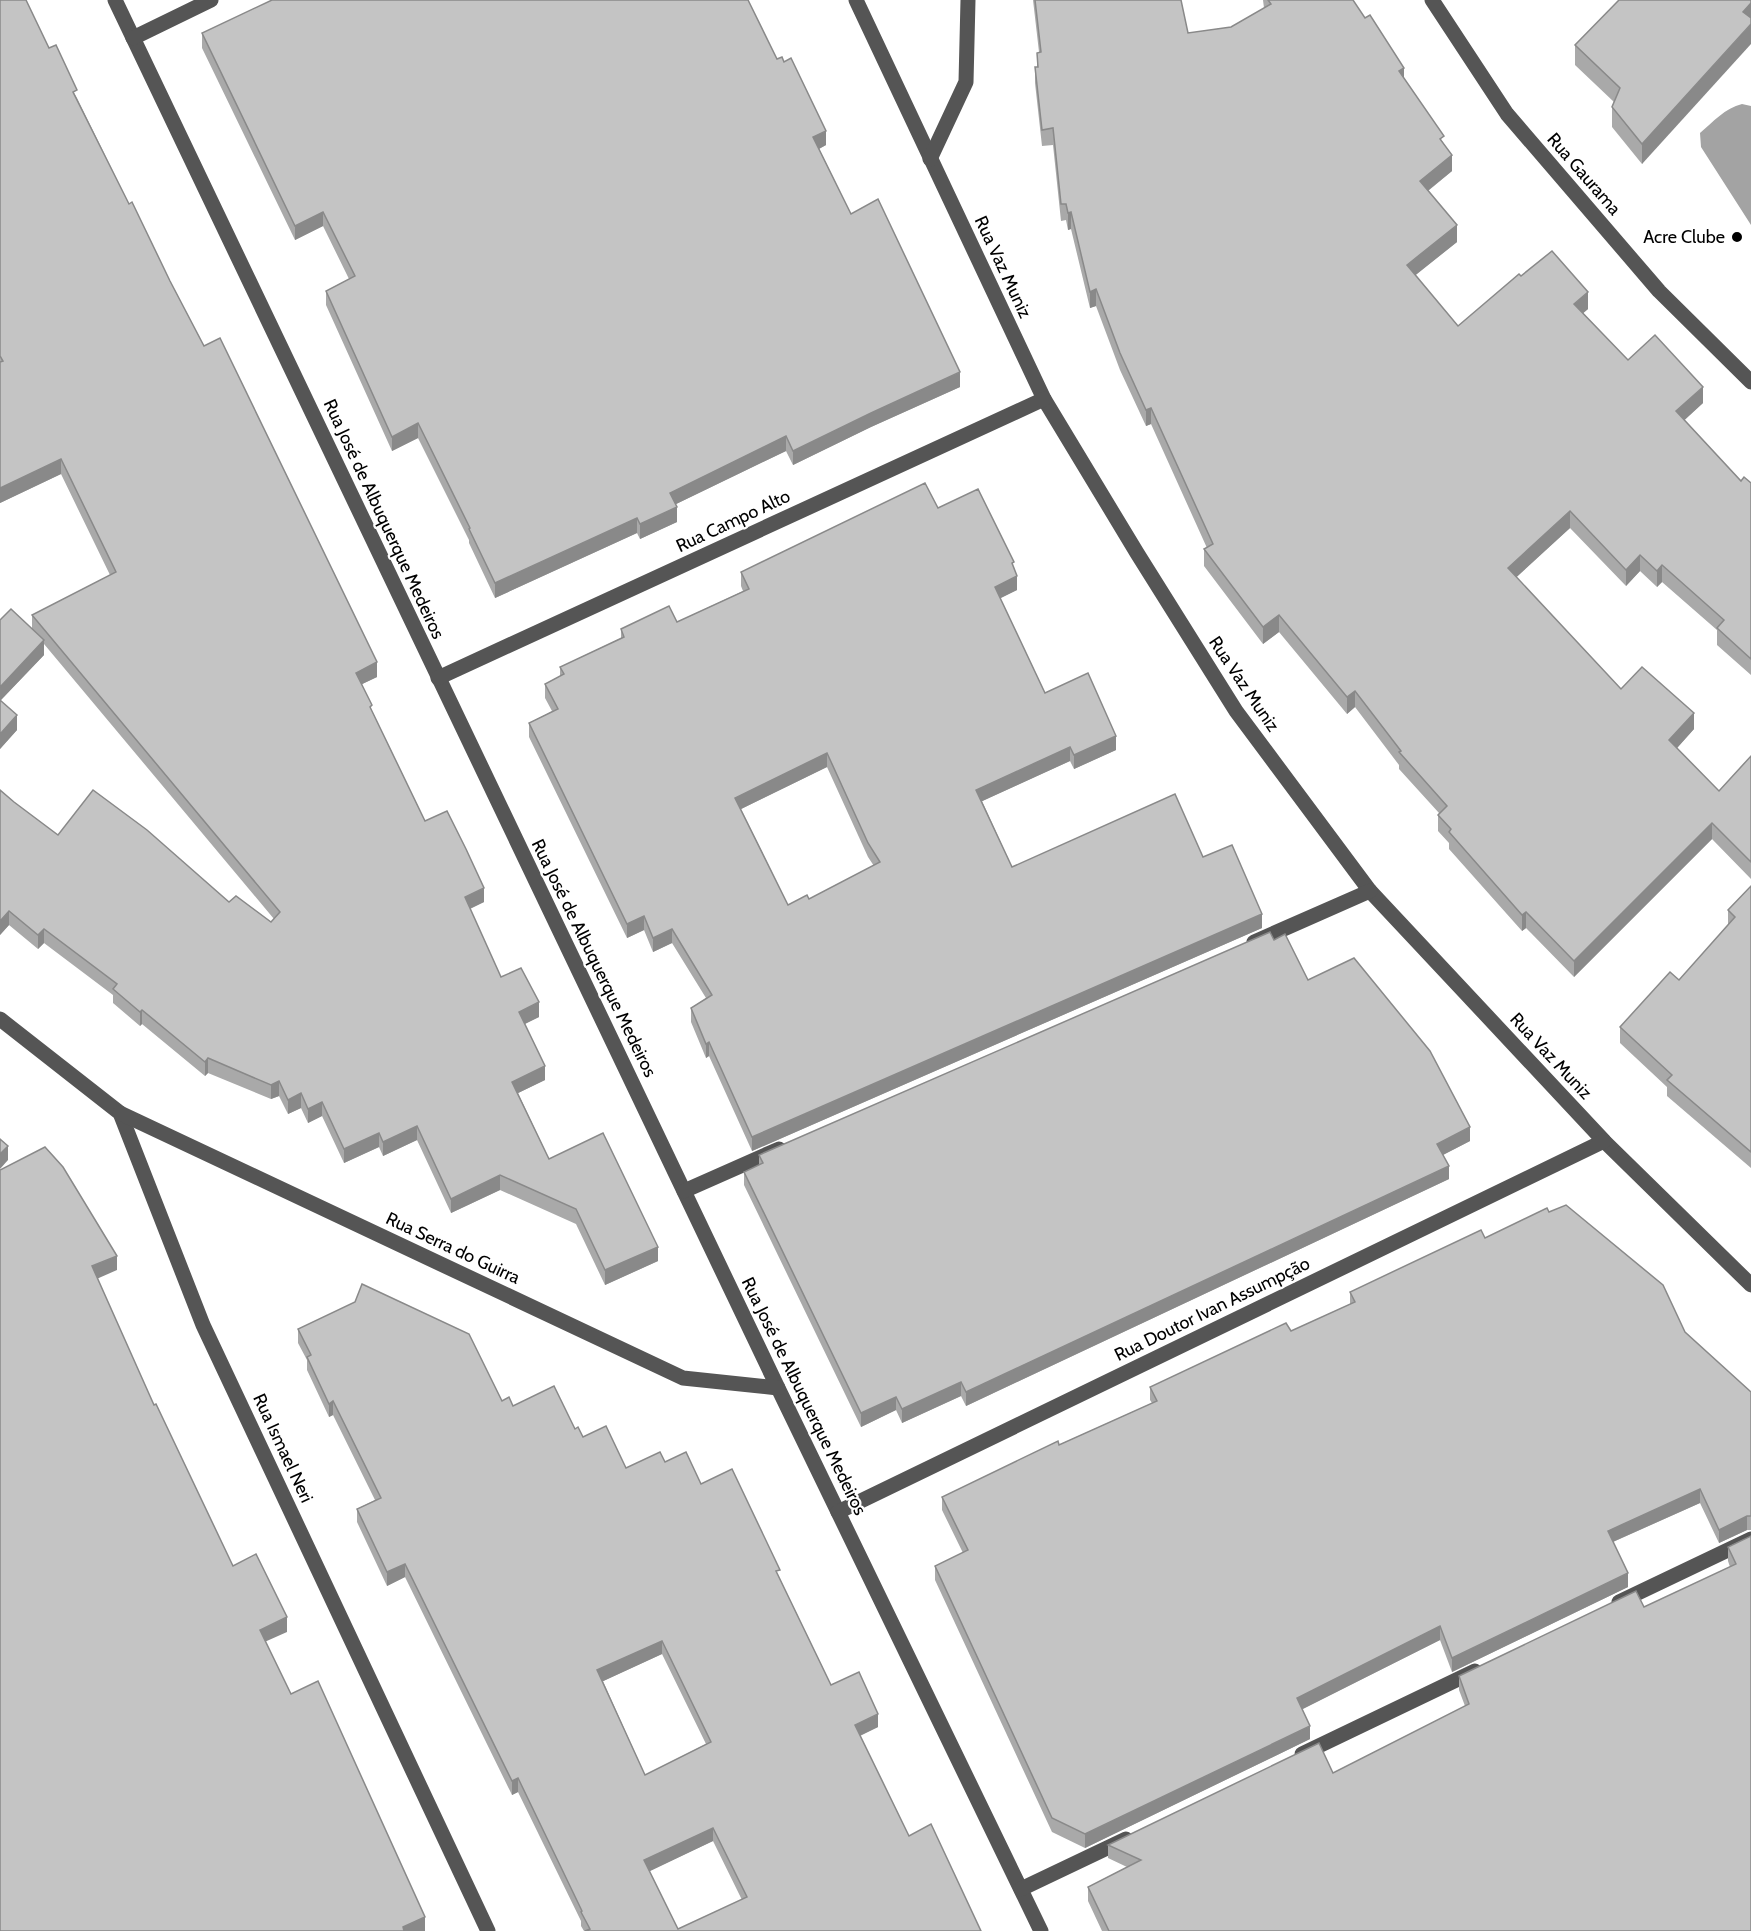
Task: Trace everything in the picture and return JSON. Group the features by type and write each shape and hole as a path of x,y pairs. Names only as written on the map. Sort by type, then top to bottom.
{"street":[{"name":"Rua José de Albuquerque Medeiros","path":"115,0 778,1388 1041,1931"},
{"path":"133,38 211,0"},
{"name":"Rua Vaz Muniz","path":"856,0 1044,399 1236,711 1370,891 1604,1141 1751,1285"},
{"path":"930,159 966,82 968,0"},
{"name":"Rua Gaurama","path":"1432,0 1507,114 1659,291 1751,382"},
{"name":"Rua Campo Alto","path":"438,678 1044,399"},
{"path":"1239,948 1370,891"},
{"path":"0,1019 120,1113"},
{"name":"Rua Serra do Guirra","path":"120,1113 683,1378 778,1388"},
{"name":"Rua Ismael Neri","path":"120,1113 203,1325 488,1931"},
{"name":"Rua Doutor Ivan Assumpção","path":"838,1512 1604,1141"},
{"path":"684,1191 793,1143"},
{"path":"1601,1611 1751,1539"},
{"path":"1289,1760 1493,1662"},
{"path":"1021,1889 1139,1833"}],"shaded area":[{"path":"1742,104 1751,106 1751,225 1701,147 1700,133 1725,112"}],"building":[{"path":"0,0 26,0 49,48 56,45 77,90 73,92 129,204 132,202 204,346 220,338 377,662 356,673 372,705 370,707 425,821 447,811 466,849 484,888 465,897 501,977 521,968 539,1002 519,1012 545,1066 512,1082 549,1159 603,1133 658,1247 605,1270 576,1209 500,1175 451,1199 417,1126 383,1142 379,1133 344,1149 322,1102 308,1109 301,1093 288,1100 279,1081 271,1085 208,1058 205,1062 113,989 117,984 44,929 38,935 9,911 0,921 0,790 58,835 93,790 147,830 229,902 236,896 271,922 280,912 32,615 116,572 61,459 0,488 0,362 3,361 0,356"},
{"path":"272,0 748,0 777,59 782,57 784,62 791,58 826,131 813,137 851,214 878,199 960,372 793,451 786,436 670,493 677,507 640,524 637,518 495,583 418,423 392,437 326,291 355,276 323,212 295,226 202,33"},
{"path":"1035,0 1181,0 1188,33 1231,27 1271,4 1268,0 1353,0 1365,18 1370,15 1404,68 1399,71 1444,136 1440,139 1452,155 1420,181 1457,225 1407,265 1458,326 1519,274 1521,276 1552,251 1588,292 1574,304 1628,360 1655,335 1703,387 1676,411 1741,481 1744,477 1751,483 1751,659 1717,628 1724,620 1662,565 1657,571 1640,555 1626,570 1570,511 1508,568 1621,689 1642,667 1694,713 1669,740 1719,791 1751,756 1751,862 1712,823 1574,961 1526,912 1522,915 1449,832 1451,829 1438,815 1447,806 1399,752 1401,751 1355,691 1347,697 1279,615 1263,627 1204,549 1213,544 1151,408 1146,410 1120,353 1096,289 1090,292 1071,212 1068,213 1066,204 1061,204 1053,128 1042,130 1035,67 1038,67 1037,53 1041,52"},
{"path":"1619,0 1751,0 1743,12 1751,18 1751,24 1642,144 1612,107 1620,88 1575,45"},
{"path":"925,483 938,508 978,489 1014,562 1012,563 1017,576 995,587 1045,693 1088,673 1116,736 1074,755 1070,747 976,790 1012,867 1175,794 1203,857 1232,845 1262,914 752,1137 709,1042 706,1044 691,1008 712,995 672,929 653,938 644,916 627,924 529,723 558,709 545,684 564,674 560,667 624,637 621,629 669,606 677,622 749,589 741,572","holes":["827,753 868,843 880,862 809,899 807,895 788,905 735,798"]},
{"path":"11,609 44,640 0,687 0,620"},
{"path":"0,700 17,715 0,734"},
{"path":"1751,886 1751,1152 1667,1080 1672,1075 1620,1027 1670,972 1679,980 1735,917 1728,910"},
{"path":"1270,932 1274,940 1285,934 1308,980 1354,958 1430,1051 1470,1127 1437,1144 1449,1166 966,1392 961,1382 902,1409 896,1397 861,1413 744,1172 763,1163 759,1155"},
{"path":"0,1139 8,1146 0,1154"},
{"path":"45,1147 63,1167 117,1256 92,1266 154,1405 156,1404 233,1566 256,1554 287,1617 260,1630 291,1694 318,1681 425,1917 403,1927 404,1931 0,1931 0,1170"},
{"path":"1566,1205 1663,1285 1685,1332 1751,1392 1751,1516 1719,1530 1700,1489 1608,1531 1628,1573 1452,1658 1440,1626 1297,1698 1310,1726 1085,1834 1052,1818 935,1566 968,1550 942,1497 1058,1441 1059,1445 1157,1401 1150,1387 1286,1323 1291,1331 1355,1302 1350,1292 1481,1230 1485,1238 1547,1208 1549,1212"},
{"path":"362,1284 469,1334 502,1401 509,1397 513,1406 554,1386 575,1429 578,1427 583,1437 606,1426 626,1468 660,1452 665,1462 686,1452 701,1484 732,1469 780,1570 776,1571 831,1685 859,1672 878,1714 855,1725 909,1836 931,1824 981,1931 585,1931 590,1929 518,1778 512,1781 405,1564 387,1572 357,1509 381,1498 333,1401 329,1404 307,1357 311,1355 298,1329 355,1302","holes":["662,1641 711,1742 645,1775 597,1670","713,1828 747,1897 678,1929 644,1860"]},
{"path":"1751,1536 1751,1931 1109,1931 1088,1887 1141,1860 1108,1845 1319,1743 1333,1773 1469,1704 1459,1676 1636,1591 1644,1607 1736,1564 1728,1547"}],"place":[{"name":"Acre Clube","path":"1737,237"}]}
